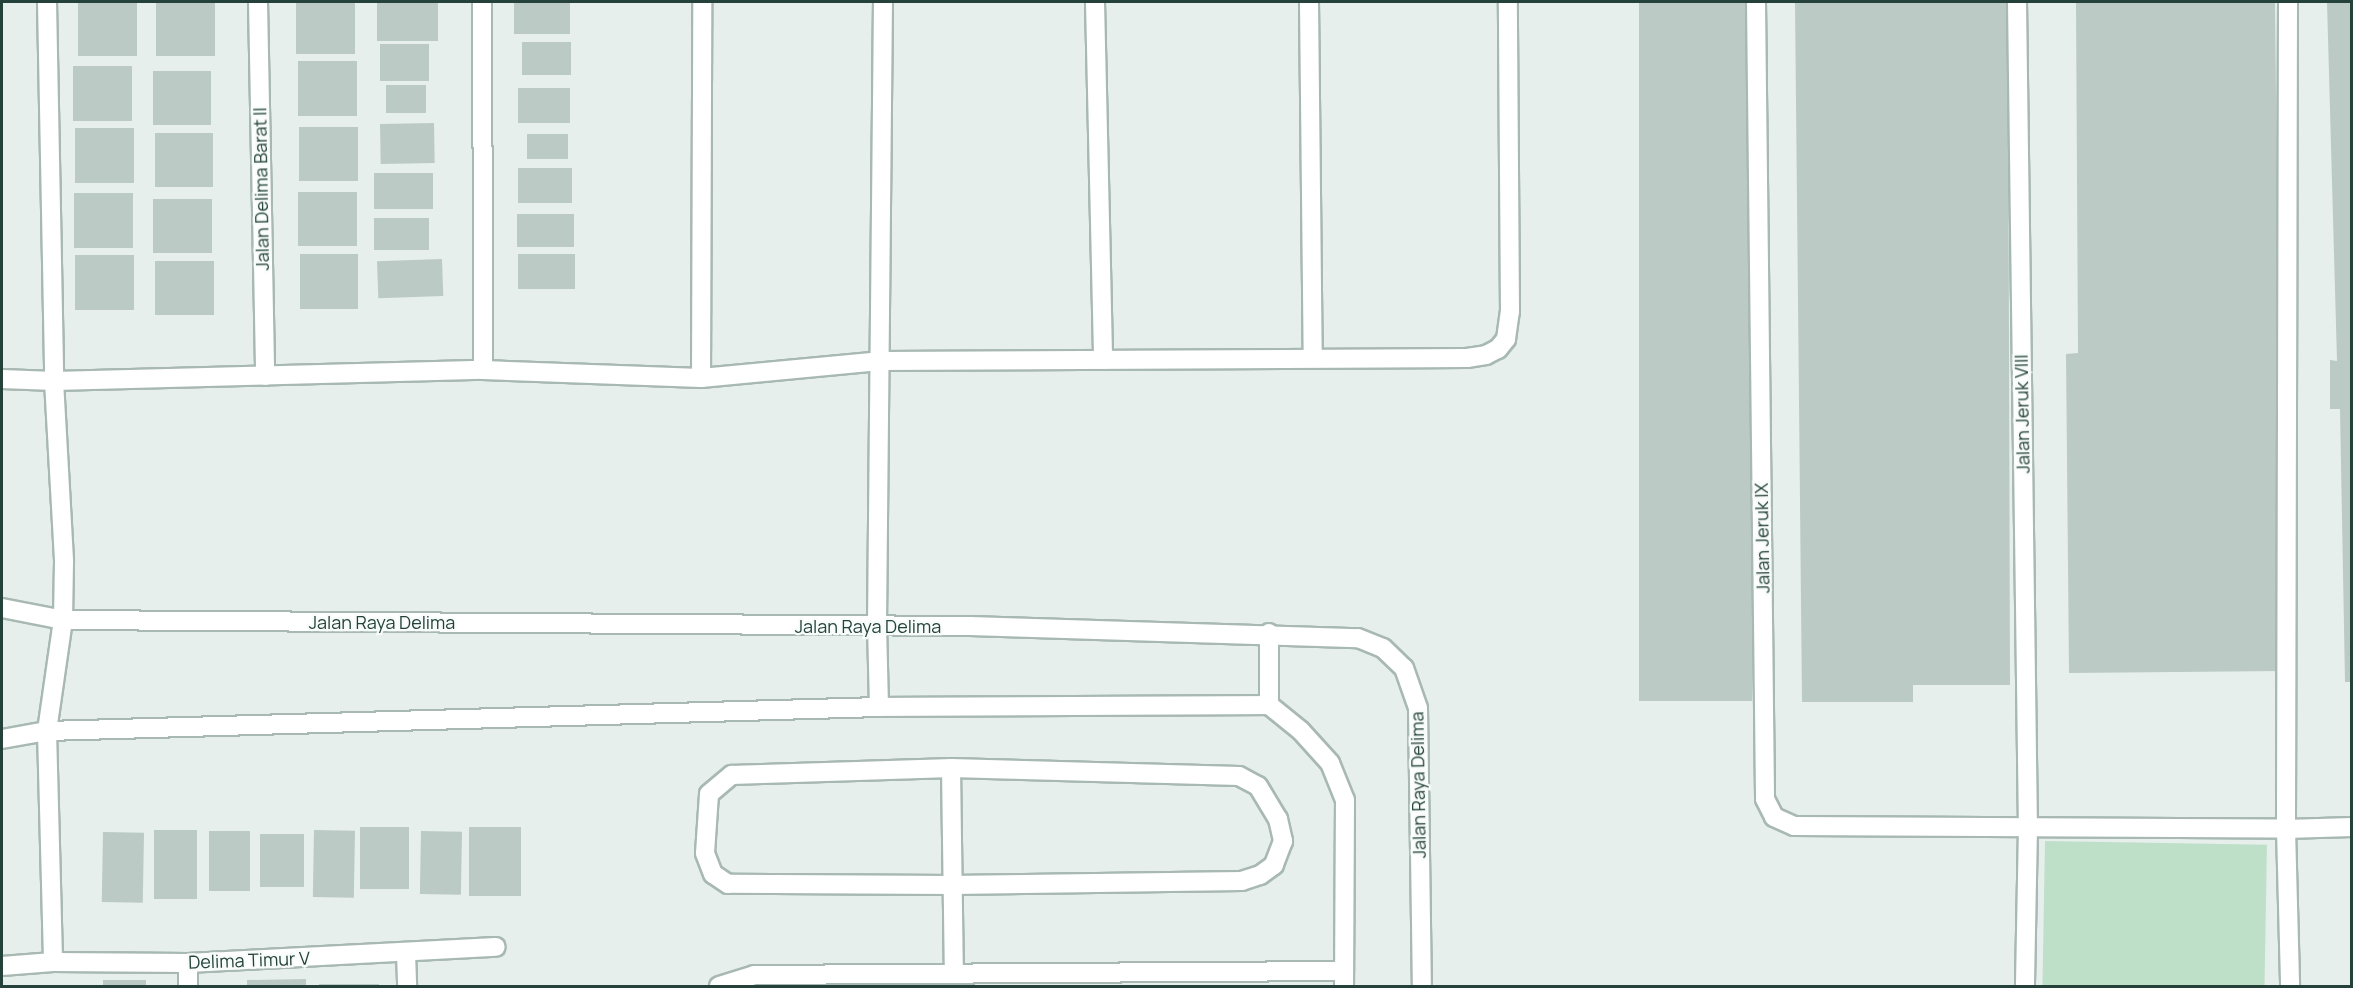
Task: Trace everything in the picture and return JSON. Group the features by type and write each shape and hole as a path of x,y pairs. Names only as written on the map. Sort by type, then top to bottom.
{"street":[{"path":"47,2 54,381 64,562 63,620 47,731 53,962"},
{"name":"Jalan Delima Barat II","path":"258,2 265,376"},
{"path":"482,2 483,370"},
{"path":"701,378 702,2"},
{"path":"879,707 883,2"},
{"path":"1095,2 1103,360"},
{"path":"1309,2 1313,358"},
{"path":"2,379 54,381 483,370 701,378 882,361 1467,358 1486,355 1498,349 1506,339 1510,312 1508,2"},
{"name":"Jalan Jeruk IX","path":"1756,2 1765,800 1773,817 1794,826 2286,829 2352,827"},
{"name":"Jalan Jeruk VIII","path":"2017,2 2028,827 2025,987"},
{"path":"2288,2 2286,829 2290,987"},
{"name":"Jalan Raya Delima","path":"2,608 63,620 878,625 1269,633 1358,638 1383,648 1404,668 1418,708 1422,987"},
{"path":"1269,633 1269,705"},
{"path":"2,739 47,731 879,707 1269,705 1301,730 1330,763 1345,800 1343,979 954,974 754,975 719,987"},
{"path":"951,768 954,974"},
{"path":"951,768 1239,776 1258,786 1278,819 1282,842 1274,865 1260,875 1242,881 951,885 728,884 713,874 705,853 709,794 732,775 951,768"},
{"name":"Delima Timur V","path":"2,966 53,962 188,963 496,947"},
{"path":"406,953 407,987"},
{"path":"188,963 188,987"}],"green space":[{"path":"2045,841 2267,845 2265,986 2042,986"}],"building":[{"path":"78,2 137,2 137,56 78,56"},
{"path":"156,2 215,2 215,56 156,56"},
{"path":"296,2 355,2 355,54 296,54"},
{"path":"377,2 438,2 438,41 377,41"},
{"path":"514,2 570,2 570,34 514,34"},
{"path":"1639,2 1752,2 1752,701 1639,701"},
{"path":"1795,2 2008,2 2010,685 1913,685 1913,702 1802,702"},
{"path":"2076,2 2275,2 2282,671 2069,673 2066,354 2078,353"},
{"path":"2327,2 2352,2 2352,682 2345,682 2340,409 2330,409 2330,360 2337,361"},
{"path":"522,42 571,42 571,75 522,75"},
{"path":"380,44 429,44 429,81 380,81"},
{"path":"298,61 357,61 357,116 298,116"},
{"path":"73,66 132,66 132,121 73,121"},
{"path":"153,71 211,71 211,125 153,125"},
{"path":"386,85 426,85 426,113 386,113"},
{"path":"518,88 570,88 570,123 518,123"},
{"path":"434,123 435,163 381,164 380,124"},
{"path":"299,127 358,127 358,181 299,181"},
{"path":"75,128 134,128 134,183 75,183"},
{"path":"155,133 213,133 213,187 155,187"},
{"path":"527,134 568,134 568,159 527,159"},
{"path":"518,168 572,168 572,203 518,203"},
{"path":"374,173 433,173 433,209 374,209"},
{"path":"298,192 357,192 357,246 298,246"},
{"path":"74,193 133,193 133,248 74,248"},
{"path":"153,199 212,199 212,253 153,253"},
{"path":"517,214 574,214 574,247 517,247"},
{"path":"374,218 429,218 429,250 374,250"},
{"path":"300,254 358,254 358,309 300,309"},
{"path":"518,254 575,254 575,289 518,289"},
{"path":"75,255 134,255 134,310 75,310"},
{"path":"442,259 443,296 378,298 377,261"},
{"path":"155,261 214,261 214,315 155,315"},
{"path":"360,827 409,827 409,889 360,889"},
{"path":"469,827 521,827 521,896 469,896"},
{"path":"154,830 197,830 197,899 154,899"},
{"path":"314,830 355,831 354,898 313,897"},
{"path":"209,831 250,831 250,891 209,891"},
{"path":"421,831 462,832 461,895 420,894"},
{"path":"103,832 144,833 143,903 102,902"},
{"path":"260,834 304,834 304,887 260,887"},
{"path":"306,979 306,986 247,986 247,980"},
{"path":"103,980 146,980 146,986 103,986"},
{"path":"319,984 379,984 379,986 319,986"}]}
